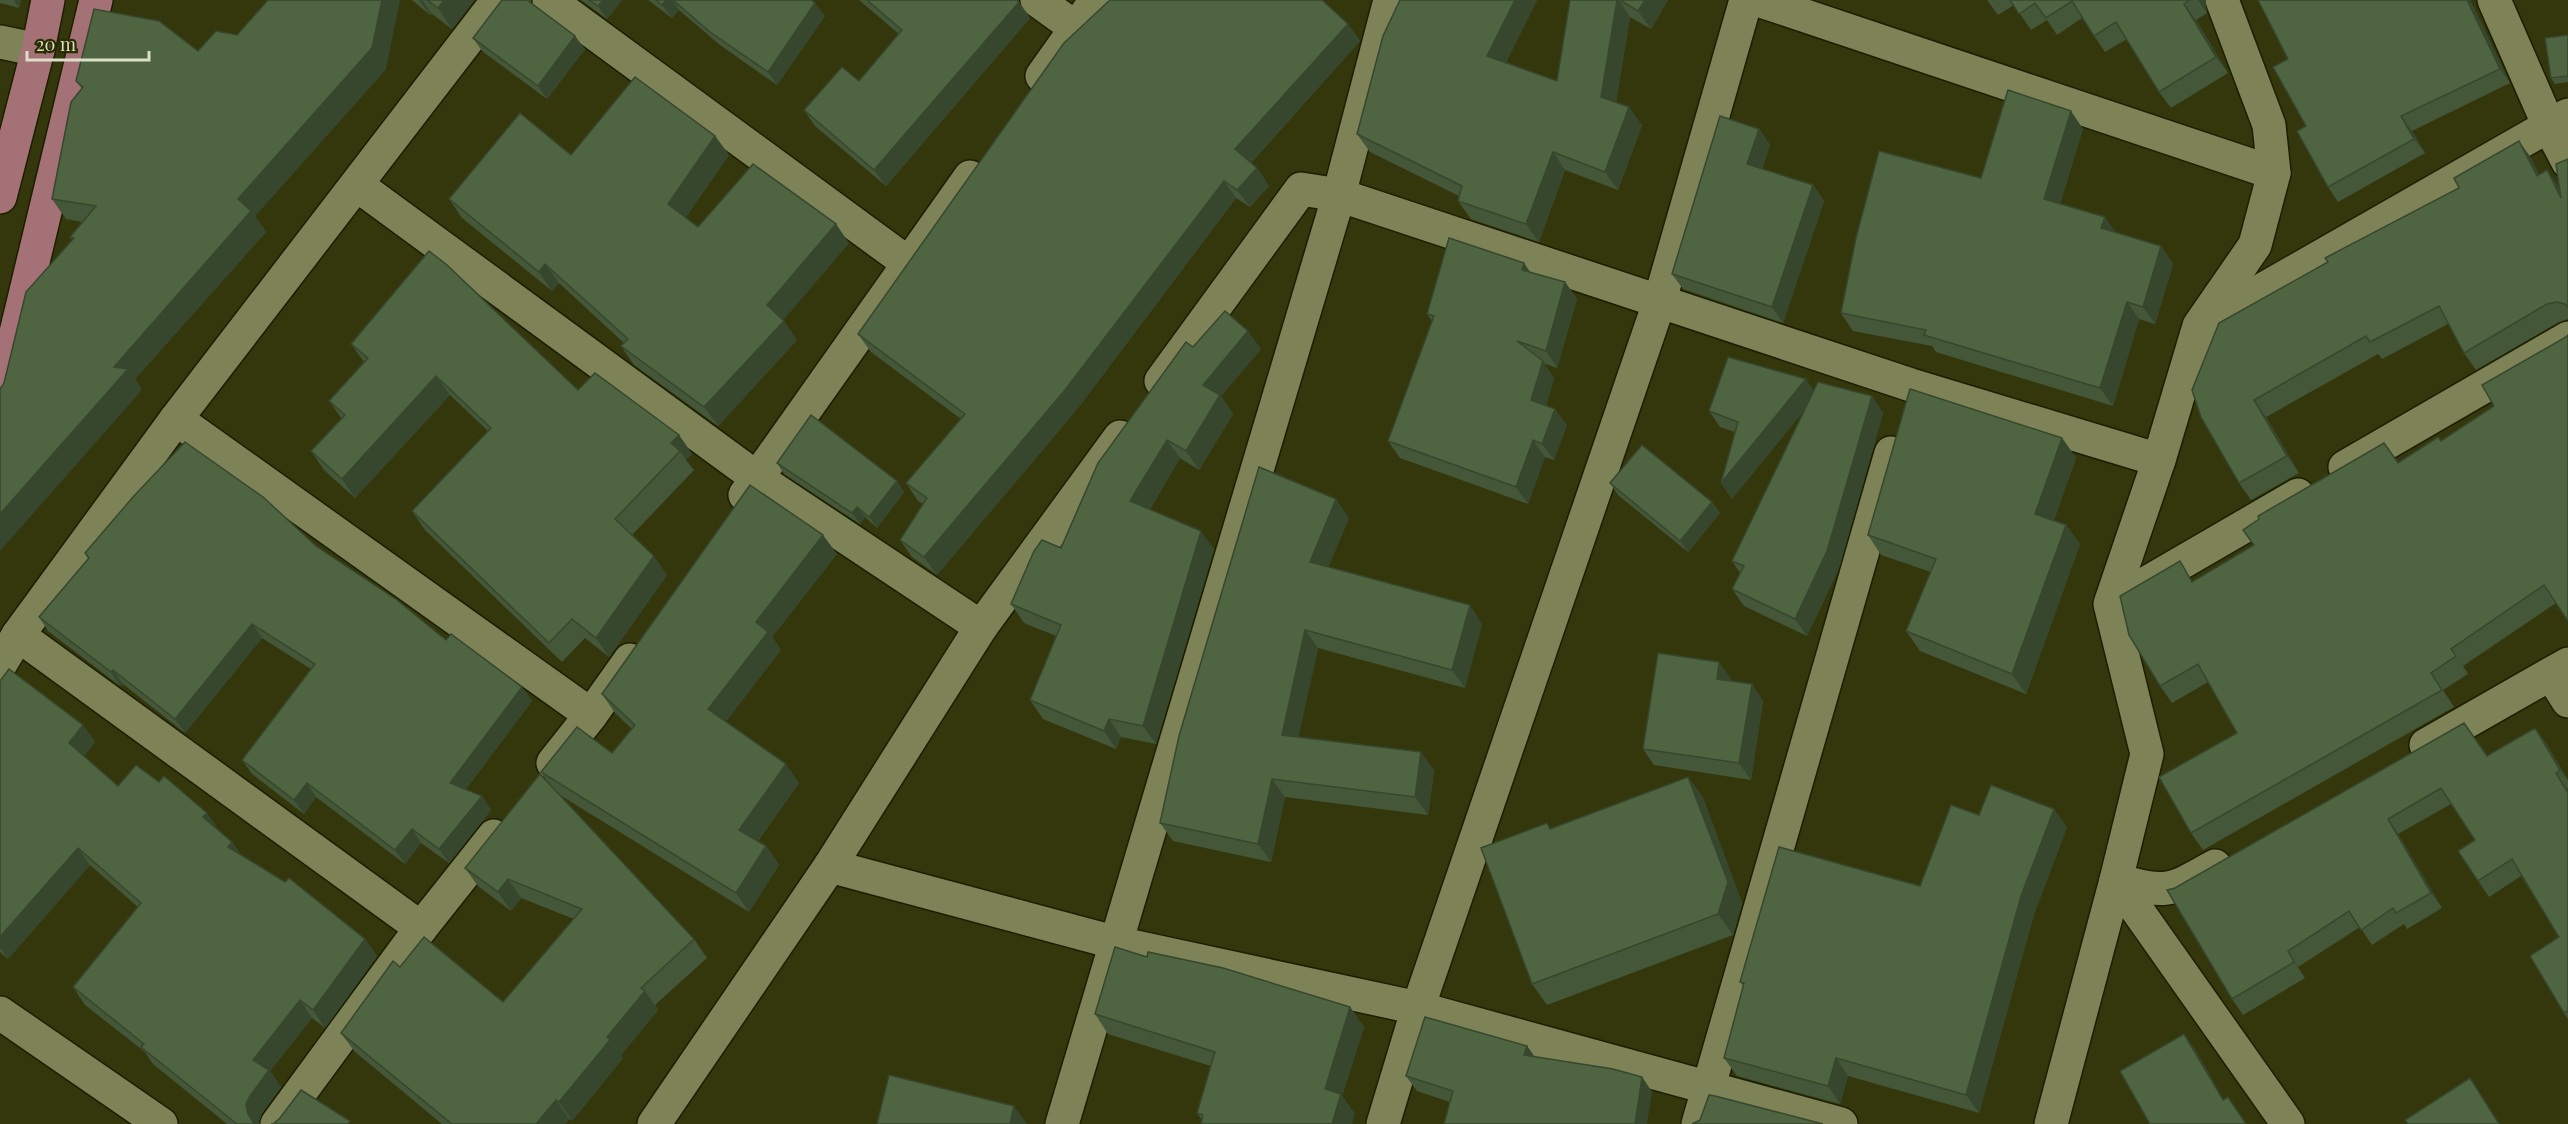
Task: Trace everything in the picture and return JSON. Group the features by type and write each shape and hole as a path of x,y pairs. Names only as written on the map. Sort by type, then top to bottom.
{"main road":[{"path":"0,198 38,50 48,0"},
{"path":"0,399 96,0"}],"street":[{"path":"0,665 18,635 176,419 498,0"},
{"path":"549,0 908,263"},
{"path":"1037,0 1076,28"},
{"path":"1022,104 1096,0"},
{"path":"1062,1124 1339,195 1390,0"},
{"path":"1383,1124 1419,1008 1660,300 1746,0"},
{"path":"1758,0 2274,173"},
{"path":"2051,1124 2147,754 2110,604 2159,460 2199,326 2255,245 2274,173 2269,125 2222,0"},
{"path":"2494,0 2558,121 2568,162"},
{"path":"0,42 38,50"},
{"path":"2199,326 2558,121"},
{"path":"730,516 988,150"},
{"path":"357,185 757,478 981,627"},
{"path":"654,1124 830,866 981,627 1301,189 1339,195 1660,300 1905,404 2159,460"},
{"path":"2110,604 2568,338"},
{"path":"1698,1124 1905,404"},
{"path":"176,419 591,716"},
{"path":"18,635 421,928"},
{"path":"531,789 591,716 644,639"},
{"path":"2395,763 2562,680"},
{"path":"277,1124 421,928 509,817"},
{"path":"2116,880 2155,890 2177,887 2240,852"},
{"path":"830,866 1117,943 1419,1008 1841,1124"},
{"path":"2116,880 2288,1124"},
{"path":"0,1013 161,1124"}],"building":[{"path":"268,0 382,0 372,48 238,199 251,211 114,367 128,369 0,514 0,389 4,383 26,292 74,238 70,237 96,206 52,199 71,102 83,87 76,81 94,9 159,21 198,51 216,31 237,35"},
{"path":"427,0 444,0 438,8"},
{"path":"502,0 527,0 575,36 538,86 473,38"},
{"path":"589,0 603,0 598,6"},
{"path":"656,0 666,0 662,5"},
{"path":"673,0 811,0 815,3 768,72 710,32"},
{"path":"867,0 1017,0 1019,2 874,170 804,110 842,67 859,81 902,30"},
{"path":"1110,0 1322,0 1348,24 1235,149 1257,168 1237,190 1224,181 1065,390 924,557 900,540 927,498 906,483 965,414 858,334 1064,43"},
{"path":"1400,0 1515,0 1487,56 1557,81 1570,0 1617,0 1601,97 1629,107 1605,172 1553,152 1526,224 1458,201 1462,186 1357,134 1383,36"},
{"path":"1620,0 1645,0 1638,11"},
{"path":"2010,0 2190,0 2184,4 2216,57 2159,92 2116,22 2094,36 2072,1 2046,18 2035,3 2019,14"},
{"path":"2258,0 2467,0 2500,69 2401,116 2414,139 2328,187 2297,131 2306,126 2273,67 2288,59"},
{"path":"2568,35 2568,76 2551,78 2545,38"},
{"path":"635,77 715,136 668,204 698,227 753,164 836,224 767,305 784,321 704,407 621,346 628,339 545,264 539,272 449,199 520,113 571,155"},
{"path":"2008,90 2071,111 2044,199 2105,217 2101,228 2161,246 2143,307 2127,302 2100,388 1924,335 1926,330 1841,313 1856,238 1879,151 1981,178"},
{"path":"1720,116 1759,129 1747,164 1813,185 1772,307 1672,274"},
{"path":"2519,141 2537,176 2547,170 2561,198 2556,164 2568,159 2568,307 2557,302 2547,304 2464,353 2439,306 2370,342 2366,336 2254,400 2287,456 2239,483 2201,417 2192,390 2219,323 2328,262 2325,258 2459,188 2454,178"},
{"path":"1449,238 1524,263 1522,270 1565,282 1546,351 1517,341 1543,361 1531,400 1555,409 1542,444 1533,440 1516,487 1388,441 1434,316 1427,314"},
{"path":"429,251 447,265 578,390 595,373 679,435 671,443 680,451 615,519 654,556 596,638 572,619 549,643 412,511 491,428 436,376 342,479 311,451 345,415 329,401 368,358 351,344"},
{"path":"1225,311 1248,331 1203,385 1220,395 1186,451 1167,440 1130,501 1201,531 1143,726 1109,719 1104,731 1030,700 1061,625 1011,604 1034,551 1042,540 1061,548 1098,463 1186,342 1193,347"},
{"path":"2568,335 2568,621 2544,585 2451,649 2456,656 2431,673 2442,690 2191,833 2159,777 2237,733 2198,664 2160,686 2129,635 2120,596 2180,561 2192,582 2254,545 2243,530 2259,519 2258,516 2384,443 2398,463 2438,437 2441,441 2494,406 2482,385"},
{"path":"1728,357 1806,379 1721,483 1738,422 1709,411"},
{"path":"1818,382 1872,396 1827,551 1795,619 1732,589 1744,566 1732,561"},
{"path":"1910,389 2062,438 2035,514 2066,525 2012,674 1906,631 1936,559 1868,535"},
{"path":"811,415 897,481 869,517 857,507 852,513 777,463"},
{"path":"185,442 263,497 316,546 397,600 446,640 451,634 522,687 450,783 482,796 439,849 412,829 395,850 307,783 294,800 242,760 315,664 252,624 175,719 113,670 111,672 39,617 89,558 85,553 133,497"},
{"path":"1642,445 1712,502 1680,541 1610,483"},
{"path":"1259,467 1336,499 1310,562 1470,605 1452,670 1305,630 1282,735 1421,752 1415,797 1272,779 1258,844 1160,823 1179,736"},
{"path":"750,485 823,535 756,622 768,632 708,709 786,764 739,830 766,846 736,893 541,772 577,727 612,753 635,725 602,694"},
{"path":"1658,653 1719,662 1717,679 1752,684 1739,763 1643,749"},
{"path":"9,669 83,725 69,743 118,786 136,765 159,782 164,776 207,813 203,817 232,842 228,847 285,882 289,878 365,939 313,1010 300,1000 253,1060 269,1070 246,1104 253,1122 260,1124 237,1124 141,1047 144,1044 73,987 141,903 78,848 0,937 0,681"},
{"path":"2464,723 2487,756 2535,728 2560,770 2556,773 2568,793 2568,1011 2564,1013 2530,956 2559,937 2512,859 2478,881 2458,851 2475,840 2441,788 2388,819 2431,893 2396,913 2393,908 2361,930 2349,911 2288,951 2294,962 2232,999 2167,890 2175,888"},
{"path":"540,774 694,939 641,988 645,991 607,1037 610,1040 559,1102 556,1100 536,1124 452,1124 341,1033 393,961 400,967 424,937 503,1002 582,909 508,879 498,892 465,868"},
{"path":"1688,777 1728,882 1718,914 1532,984 1481,848 1547,823 1550,829"},
{"path":"1991,785 2054,809 2021,896 1966,1095 1836,1058 1828,1086 1724,1058 1744,983 1740,982 1779,847 1920,886 1951,805 1979,815"},
{"path":"1115,947 1147,957 1148,952 1223,968 1350,1007 1325,1089 1341,1094 1332,1124 1201,1124 1203,1115 1197,1113 1215,1052 1095,1014"},
{"path":"1425,1017 1527,1046 1524,1055 1613,1069 1642,1077 1635,1124 1444,1124 1453,1091 1406,1076"},
{"path":"2184,1034 2223,1100 2228,1097 2246,1124 2150,1124 2120,1071"},
{"path":"889,1075 1014,1106 1010,1124 877,1124"},
{"path":"2470,1078 2499,1124 2408,1124 2405,1120"},
{"path":"301,1090 350,1121 348,1124 273,1124"},
{"path":"1709,1095 1823,1124 1692,1124 1700,1120"}]}
